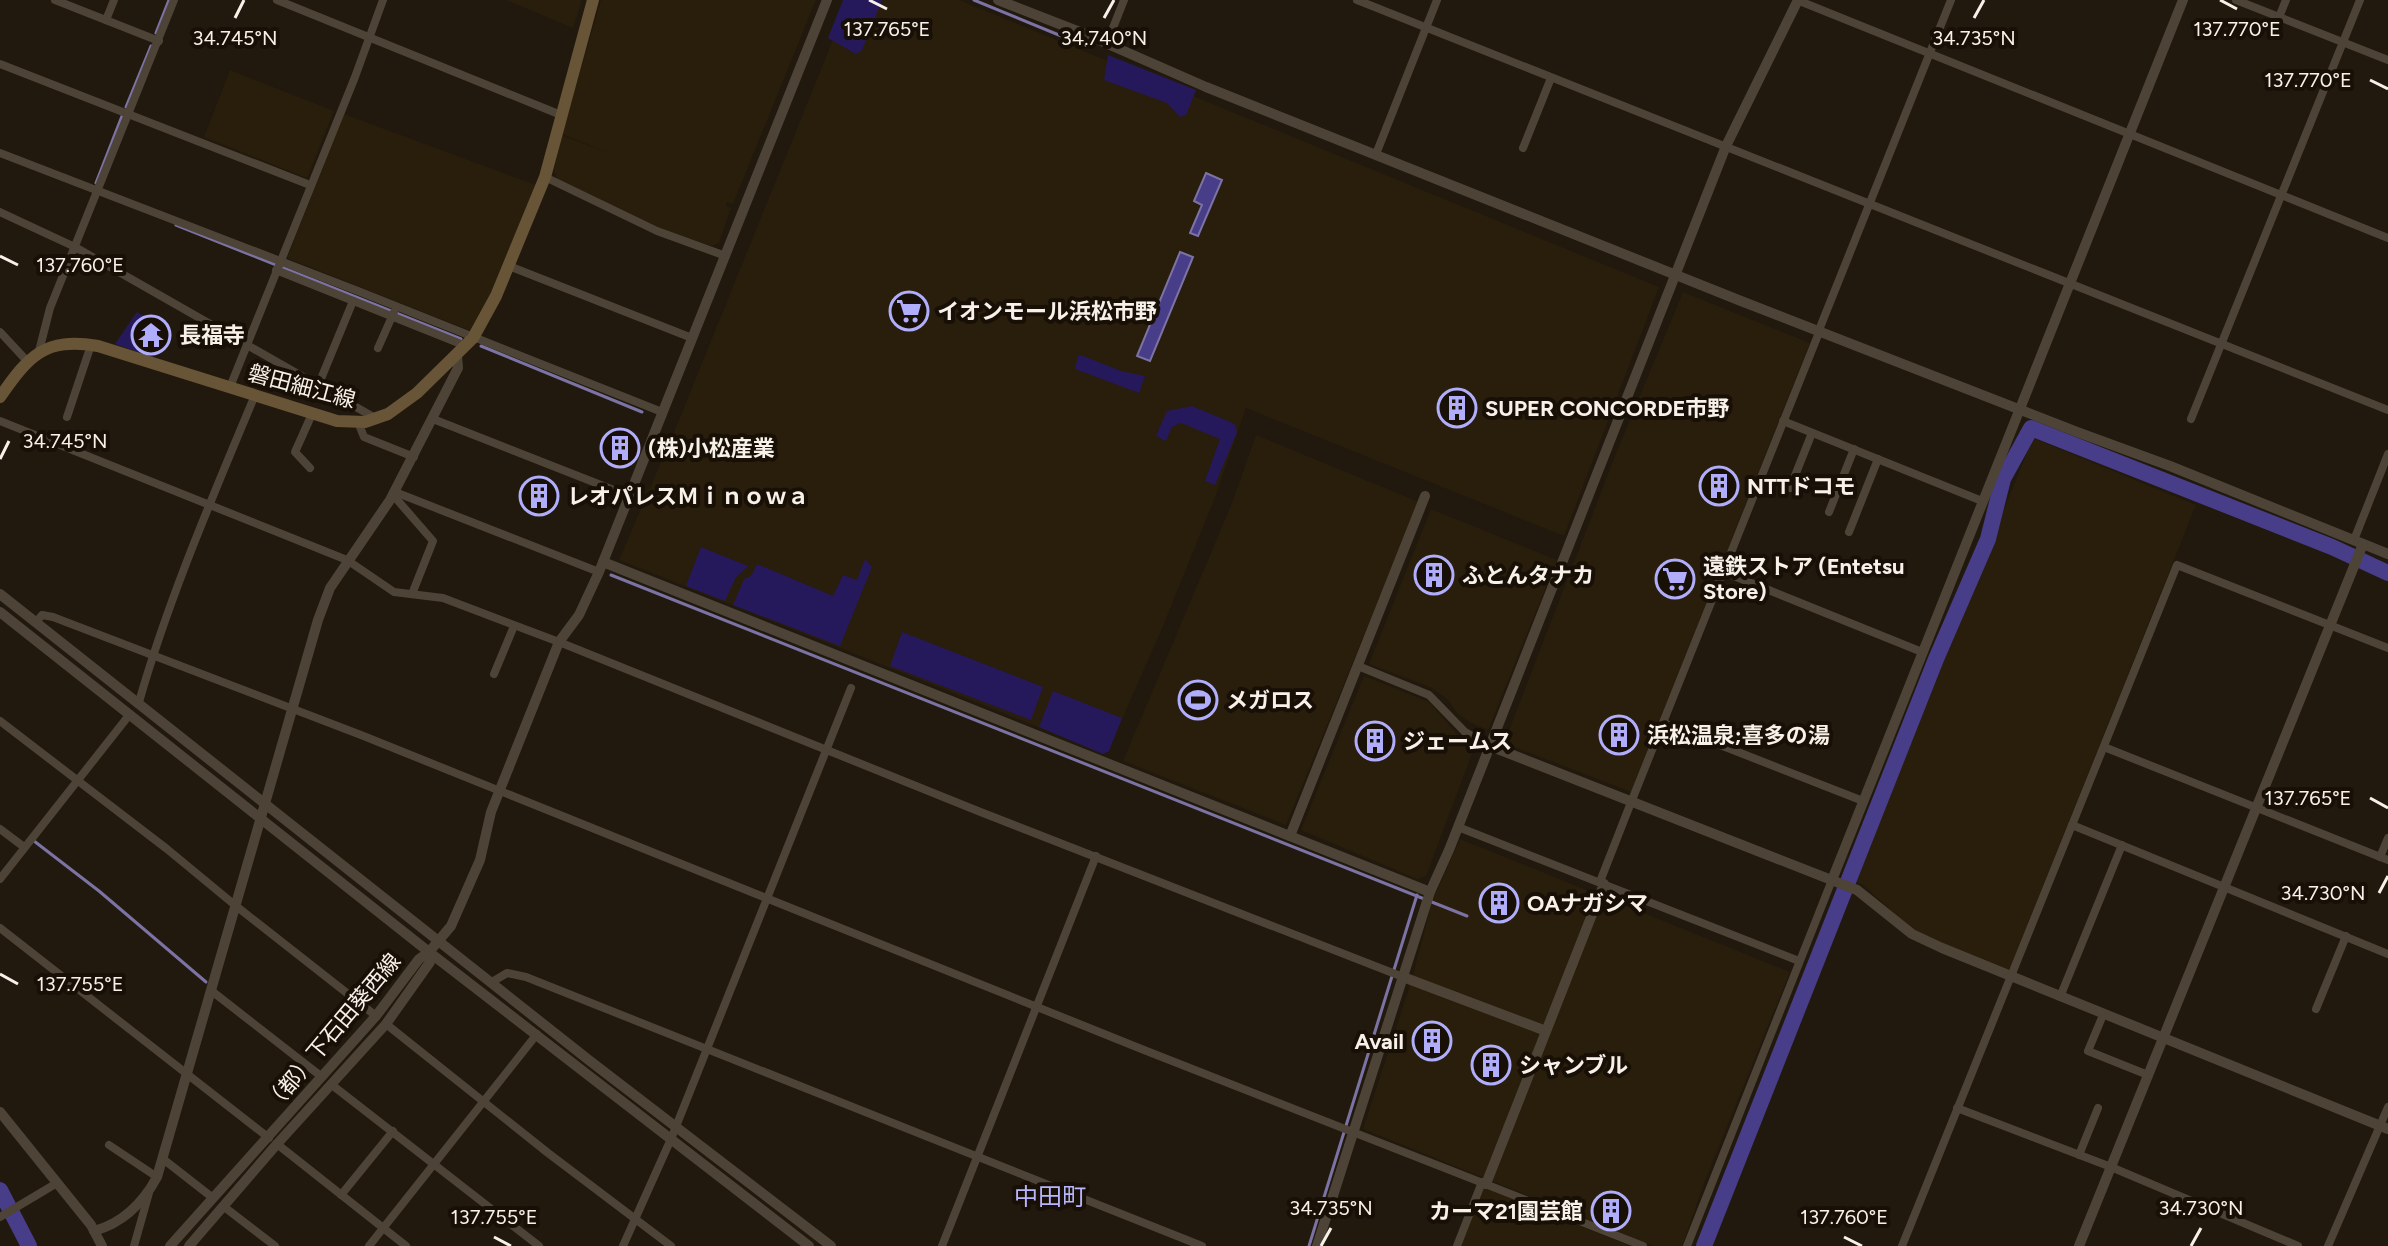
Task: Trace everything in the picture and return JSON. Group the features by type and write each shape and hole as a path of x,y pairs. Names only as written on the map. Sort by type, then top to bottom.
{"main road":[{"name":"磐田細江線","path":"0,397 27,361 39,351 71,343 91,345 337,421 377,419 417,393 465,346 496,296 545,177 593,0"}],"street":[{"path":"55,0 159,41"},
{"path":"106,20 114,0"},
{"path":"39,351 50,308 174,0"},
{"path":"277,0 561,115"},
{"path":"230,387 383,0"},
{"path":"429,952 451,926 480,860 498,792 559,642 574,624 601,567 827,0"},
{"path":"998,0 1818,335 2170,466 2359,546 2388,554"},
{"path":"1107,43 1124,0"},
{"path":"1357,0 2388,410"},
{"path":"1376,154 1437,0"},
{"path":"1317,1246 1430,892 1726,146 1797,0 2388,238"},
{"path":"1604,884 1601,879 1951,0"},
{"path":"1687,1246 2183,0"},
{"path":"2236,0 2388,60"},
{"path":"2279,17 2286,0"},
{"path":"2191,419 2360,0"},
{"path":"0,64 310,185"},
{"path":"1523,148 1551,78"},
{"path":"0,153 394,312 465,346 662,412"},
{"path":"545,177 657,231 723,255"},
{"path":"0,212 75,247 377,419"},
{"path":"278,266 353,301 394,312"},
{"path":"509,266 692,338"},
{"path":"318,386 353,301"},
{"path":"378,348 394,312"},
{"path":"0,332 27,361"},
{"path":"67,417 91,345"},
{"path":"134,1246 213,992 318,620 330,588 394,494 414,457 458,368 465,346"},
{"path":"139,702 152,655 255,395"},
{"path":"310,468 295,452 312,414"},
{"path":"433,419 629,496"},
{"path":"0,421 347,560 394,592 443,598 559,642 1546,1031"},
{"path":"1783,421 1982,501"},
{"path":"358,422 364,437 414,457"},
{"path":"1790,488 1812,433"},
{"path":"1829,512 1854,449"},
{"path":"2079,1246 2331,625 2354,566 2388,454"},
{"path":"1849,532 1878,459"},
{"path":"394,494 601,567 1430,892"},
{"path":"394,494 433,541 412,594"},
{"path":"1290,836 1425,496"},
{"path":"1902,1246 2177,565 2388,648"},
{"path":"1724,572 1922,652"},
{"path":"0,594 675,1127 831,1246"},
{"path":"36,622 42,615 53,617 152,655 1643,1246"},
{"path":"2,617 809,1246"},
{"path":"494,674 514,626"},
{"path":"1358,666 1429,695 1465,732 1490,746 1857,890 1919,937 2384,1128"},
{"path":"623,1246 671,1139 851,688"},
{"path":"0,879 130,714"},
{"path":"0,721 376,1016"},
{"path":"1664,723 1863,801"},
{"path":"2104,747 2384,859 2388,838"},
{"path":"2072,825 2388,954"},
{"path":"1458,827 1799,961"},
{"path":"0,829 24,847"},
{"path":"2060,997 2122,845"},
{"path":"942,1246 1096,856"},
{"path":"1419,887 1430,885 1437,879"},
{"path":"1457,1246 1604,884"},
{"path":"0,928 406,1246"},
{"path":"2316,1009 2346,936"},
{"name":"（都）下石田葵西線","path":"170,1246 213,1198 273,1141 332,1085 386,1024 430,962 429,952 419,959 376,1016 322,1077 273,1141 223,1206 189,1246"},
{"path":"492,982 507,973 526,977 1202,1246"},
{"path":"213,992 322,1077"},
{"path":"2103,1015 2088,1051 2148,1075"},
{"path":"386,1024 671,1246"},
{"path":"369,1246 537,1034"},
{"path":"332,1085 539,1246"},
{"path":"2328,1246 2384,1128 2388,1107"},
{"path":"1957,1108 2111,1167 2298,1246"},
{"path":"2079,1155 2098,1108"},
{"path":"0,1112 94,1231 102,1246"},
{"path":"341,1195 393,1131"},
{"path":"109,1145 157,1177"},
{"path":"163,1159 213,1198"},
{"path":"1,1216 57,1183"},
{"path":"94,1231 128,1213 149,1193"},
{"path":"223,1206 275,1246"}],"shaded area":[{"path":"506,0 582,0 573,28"},
{"path":"601,0 816,0 733,204 727,202 726,206 731,208 719,243 712,246 661,229 557,179 554,171 561,135 611,154 562,134"},
{"path":"843,0 882,0 862,50 856,54 828,38"},
{"path":"849,0 959,0 1659,287 1564,536 1246,408 1214,500 1163,626 1109,749 1103,753 619,560"},
{"path":"1108,55 1196,90 1186,115 1180,117 1167,103 1104,80"},
{"path":"230,70 334,111 307,178 204,137"},
{"path":"344,114 536,185 492,294 471,331 287,258"},
{"path":"1206,173 1222,180 1198,236 1190,233 1202,205 1194,201"},
{"path":"1180,252 1193,257 1150,361 1137,356"},
{"path":"1683,292 1810,343 1631,792 1504,743 1617,451"},
{"path":"137,312 150,320 133,345 155,352 153,357 115,344"},
{"path":"1081,355 1121,371 1145,376 1139,393 1075,369"},
{"path":"1192,406 1235,424 1237,432 1215,485 1205,481 1220,439 1181,423 1172,427 1166,441 1156,436 1167,411"},
{"path":"1256,435 1419,502 1286,825 1123,761 1232,503"},
{"path":"2033,438 2196,505 2009,971 1916,933 1862,884 1853,881"},
{"path":"1431,509 1557,560 1488,730 1458,714 1447,699 1430,687 1369,664"},
{"path":"701,547 748,566 736,577 725,601 686,586"},
{"path":"865,559 872,567 840,646 733,605 744,579 751,576 757,564 833,596 843,575 857,580"},
{"path":"902,632 1043,687 1031,720 890,666"},
{"path":"1364,676 1429,702 1461,739 1472,745 1473,751 1426,876 1417,879 1301,830"},
{"path":"1053,691 1122,718 1109,751 1103,754 1039,727"},
{"path":"1460,839 1790,972 1705,1181 1682,1246 1653,1246 1363,1129 1412,979 1432,902"},
{"path":"1483,1187 1630,1246 1459,1246"}],"waterway":[{"path":"156,33 169,0"},
{"path":"974,0 1088,47"},
{"path":"126,107 151,46"},
{"path":"96,183 122,116"},
{"path":"176,225 461,339"},
{"path":"481,346 642,412"},
{"path":"1704,1246 1936,659 1988,539 2003,479 2031,428 2332,547 2388,573"},
{"path":"611,575 1467,916"},
{"path":"34,841 99,891 206,982"},
{"path":"1309,1246 1417,895"},
{"path":"0,1190 29,1246"}],"place":[{"name":"イオンモール浜松市野","path":"909,311"},
{"name":"長福寺","path":"151,335"},
{"name":"SUPER CONCORDE市野","path":"1457,408"},
{"name":"(株)小松産業","path":"620,448"},
{"name":"NTTドコモ","path":"1719,486"},
{"name":"レオパレスＭｉｎｏｗａ","path":"539,496"},
{"name":"ふとんタナカ","path":"1434,575"},
{"name":"遠鉄ストア (Entetsu Store)","path":"1675,579"},
{"name":"メガロス","path":"1198,700"},
{"name":"浜松温泉;喜多の湯","path":"1619,735"},
{"name":"ジェームス","path":"1375,741"},
{"name":"OAナガシマ","path":"1499,903"},
{"name":"Avail","path":"1432,1041"},
{"name":"シャンブル","path":"1491,1065"},
{"name":"カーマ21園芸館","path":"1611,1211"}],"district":[{"name":"中田町","path":"1050,1197"}]}
